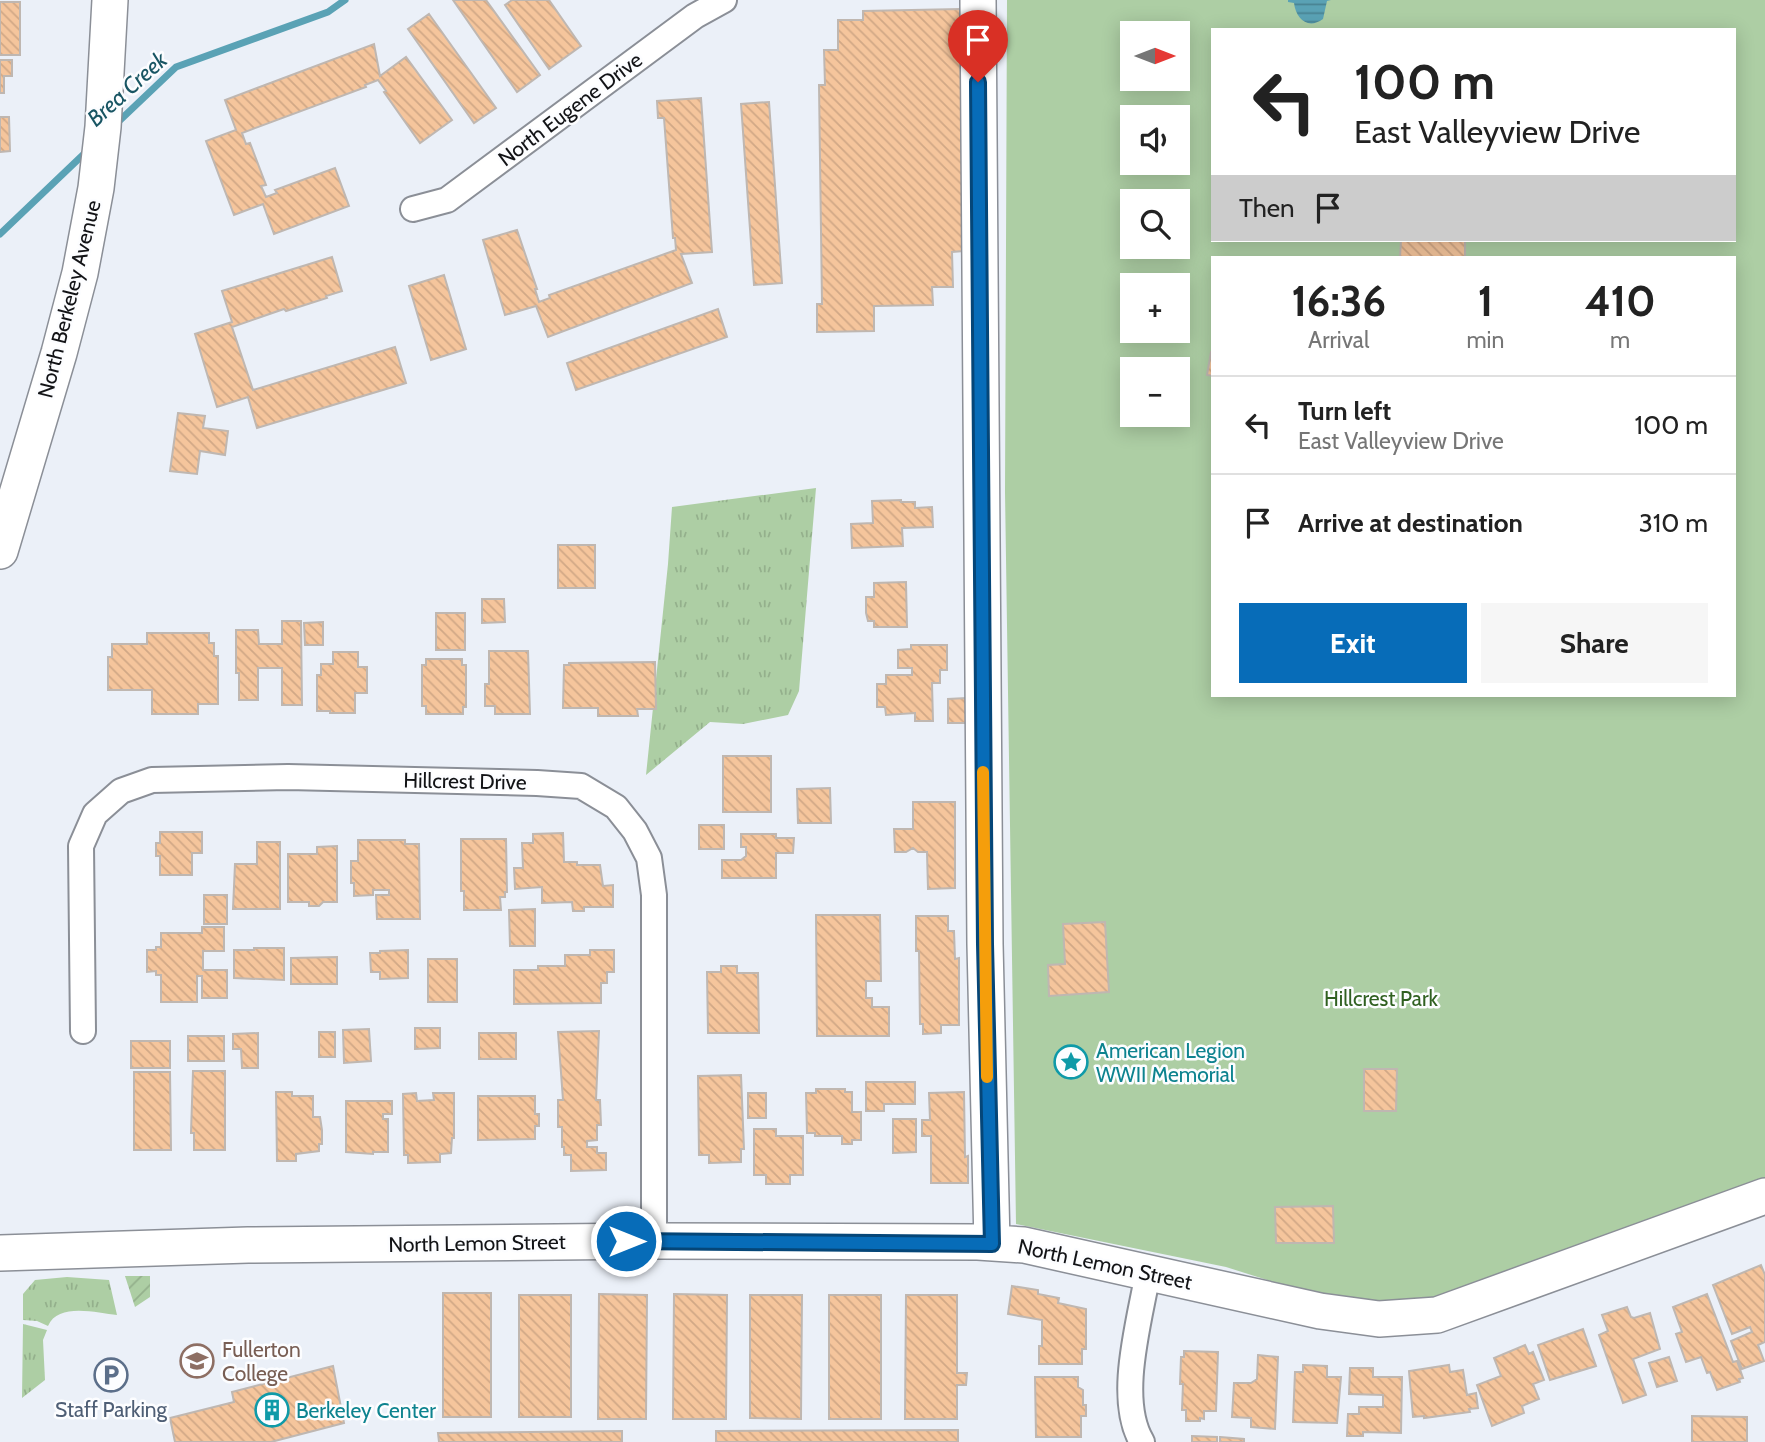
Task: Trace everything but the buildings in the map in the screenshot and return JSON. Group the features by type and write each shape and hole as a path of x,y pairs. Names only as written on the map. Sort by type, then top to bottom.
{"street":[{"name":"North Berkeley Avenue","path":"0,551 80,273 96,188 103,127 110,0"},
{"name":"North Eugene Drive","path":"413,209 447,200 695,16 724,0"},
{"path":"978,0 984,930 992,1244"},
{"name":"Hillcrest Drive","path":"83,1031 81,846 95,814 121,791 152,780 288,777 580,786 616,807 635,831 649,858 654,895 654,1241"},
{"name":"North Lemon Street","path":"0,1253 248,1245 654,1241 1024,1245 1320,1311 1379,1319 1437,1315 1765,1196"},
{"path":"1142,1442 1136,1432 1128,1388 1147,1272"}],"green space":[{"name":"Hillcrest Park","path":"1007,0 1765,0 1765,1179 1561,1252 1458,1296 1368,1312 1226,1267 1016,1224 1005,492"},
{"path":"816,488 799,691 788,715 743,724 710,722 646,775 672,507"},
{"path":"125,1276 150,1276 150,1297 135,1307"},
{"path":"67,1277 109,1280 117,1315 69,1311 53,1319 48,1326 37,1321 23,1320 23,1294 35,1280"},
{"path":"23,1324 47,1330 43,1340 45,1380 22,1398"}],"water":[{"path":"1288,0 1331,0 1327,1 1323,19 1308,23 1300,18 1294,3"}],"waterway":[{"name":"Brea Creek","path":"116,124 176,67 328,12 345,0"},
{"name":"Brea Creek","path":"0,234 87,151"}],"slow traffic":[{"path":"983,772 987,1077"}],"place":[{"name":"American Legion WWII Memorial","path":"1071,1062"},
{"name":"Fullerton College","path":"197,1361"},
{"name":"Staff Parking","path":"111,1375"},
{"name":"Berkeley Center","path":"272,1410"}],"route":[{"path":"626,1241 992,1244 985,944 978,82"}]}
